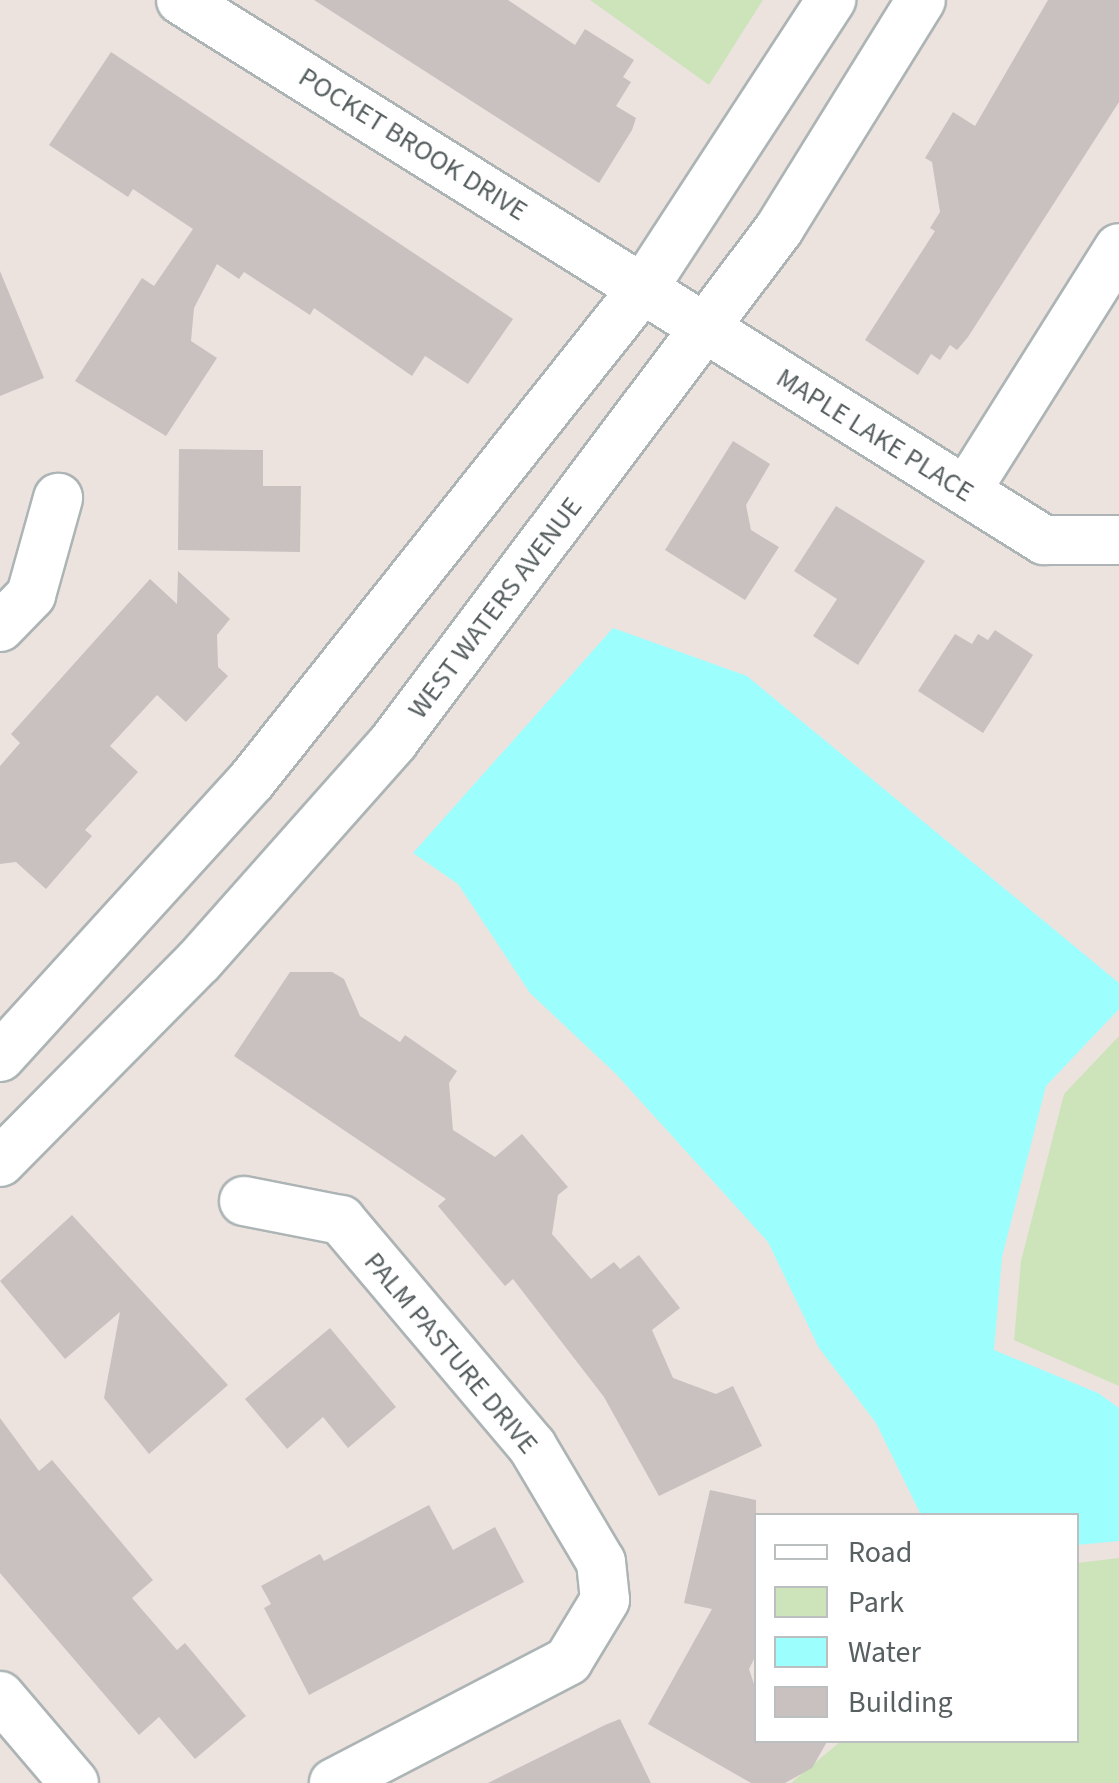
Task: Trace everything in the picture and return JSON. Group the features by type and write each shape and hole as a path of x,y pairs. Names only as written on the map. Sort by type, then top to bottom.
{"street":[{"name":"POCKET BROOK DRIVE","path":"182,0 644,287"},
{"path":"0,1057 252,780 644,287 831,0"},
{"name":"WEST WATERS AVENUE","path":"0,1162 199,960 394,740 779,229 921,0"},
{"path":"966,491 1119,248"},
{"name":"MAPLE LAKE PLACE","path":"644,287 704,330 1044,540 1119,540"},
{"path":"0,627 31,595 58,498"},
{"name":"PALM PASTURE DRIVE","path":"244,1201 341,1220 532,1446 601,1562 605,1600 568,1661 334,1783"},
{"path":"0,1696 74,1783"}],"green space":[{"path":"590,0 763,0 709,85"},
{"path":"1119,1036 1119,1386 1014,1340 1021,1261 1064,1094"},
{"path":"1119,1558 1119,1783 791,1783 839,1743 1079,1743 1079,1563"}],"water":[{"path":"613,628 747,676 1119,983 1119,1009 1046,1086 1002,1257 994,1350 1098,1393 1119,1408 1119,1541 1079,1545 1079,1513 920,1513 876,1423 819,1348 768,1242 616,1074 530,993 458,884 413,853"}],"building":[{"path":"314,0 508,0 575,45 585,29 634,60 623,77 631,82 616,106 636,118 632,130 599,183"},
{"path":"1048,0 1119,0 1119,102 968,337 957,350 950,345 940,360 931,354 918,375 865,340 935,231 930,228 940,212 932,162 925,158 953,112 975,126"},
{"path":"111,52 513,319 468,384 425,356 412,376 314,308 310,315 244,272 239,279 217,264 194,308 191,341 217,358 166,436 75,381 142,278 154,286 193,229 133,189 128,197 49,145"},
{"path":"0,271 44,378 0,396"},
{"path":"733,441 770,464 746,505 751,530 779,547 745,600 665,550"},
{"path":"179,449 263,450 263,486 301,486 300,552 178,550"},
{"path":"836,506 925,561 858,665 813,636 837,599 794,571"},
{"path":"178,571 230,619 217,635 218,667 228,676 186,722 157,695 110,746 138,772 85,830 92,836 46,889 16,862 0,864 0,766 20,743 11,734 150,579 177,604"},
{"path":"995,630 1033,655 983,733 918,691 955,634 972,644 978,634 988,640"},
{"path":"290,972 332,972 344,979 360,1016 400,1042 405,1035 457,1071 449,1083 453,1130 495,1157 522,1134 568,1187 558,1195 552,1234 591,1279 614,1262 620,1269 639,1255 680,1308 652,1330 673,1378 716,1394 733,1386 762,1446 659,1496 604,1397 513,1279 505,1286 438,1206 446,1199 234,1056"},
{"path":"72,1215 228,1385 149,1454 104,1398 120,1312 65,1359 0,1281"},
{"path":"330,1328 396,1407 348,1448 323,1417 287,1449 245,1399"},
{"path":"0,1418 39,1471 52,1460 153,1580 132,1598 177,1650 185,1643 246,1716 195,1759 159,1717 139,1735 0,1573"},
{"path":"710,1490 756,1500 754,1659 749,1669 754,1684 754,1743 826,1743 812,1768 785,1783 751,1783 648,1724 712,1609 684,1603"},
{"path":"429,1505 453,1550 495,1527 524,1582 309,1695 264,1608 271,1604 261,1586 320,1554 324,1561"},
{"path":"620,1719 651,1783 488,1783 605,1725"}]}
